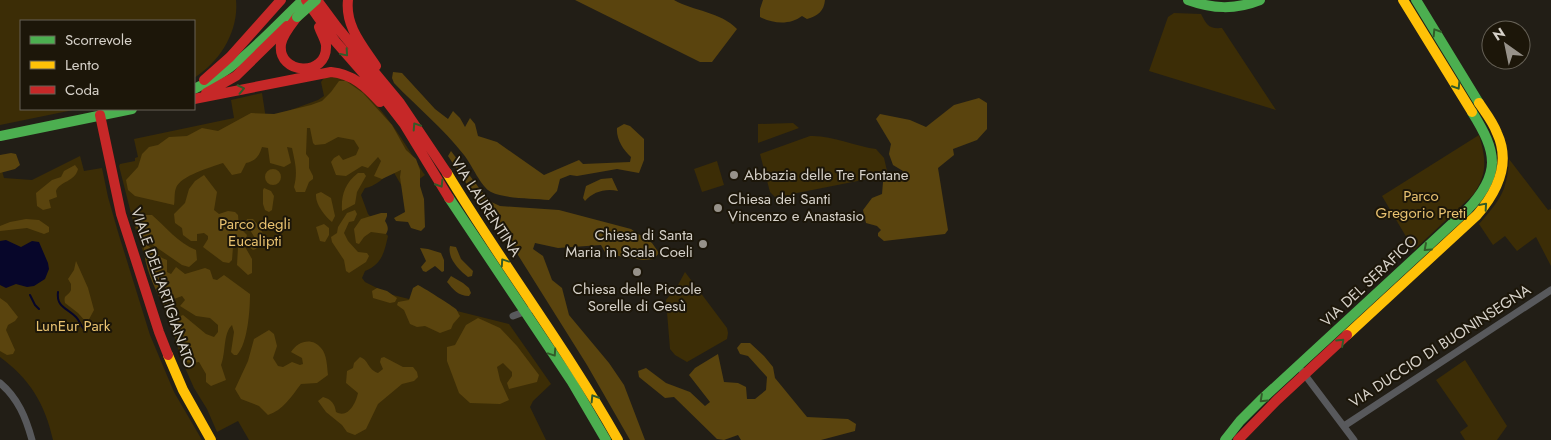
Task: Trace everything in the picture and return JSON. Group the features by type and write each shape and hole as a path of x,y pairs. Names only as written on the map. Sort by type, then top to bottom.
{"main road":[{"path":"195,87 222,65 281,0"},
{"path":"195,98 236,76 294,14 304,0 323,34 326,44 325,57 319,64 303,69 294,67 285,60 281,53 283,39 294,14"},
{"name":"VIA LAURENTINA","path":"304,0 331,36 377,89 404,124 460,215 584,400 606,440"},
{"path":"195,88 229,71 294,14 316,0"},
{"name":"VIA LAURENTINA","path":"316,0 344,37 400,102 534,305 600,408 618,440"},
{"path":"348,0 346,13 350,25 400,102"},
{"path":"1188,0 1209,7 1226,8 1242,6 1260,0"},
{"name":"VIA DEL SERAFICO","path":"1225,440 1247,414 1302,371 1482,209 1499,183 1504,164 1500,139 1489,117 1403,0"},
{"name":"VIA DEL SERAFICO","path":"1416,0 1449,63"},
{"path":"195,99 315,74 339,72 349,75 358,81 404,124"},
{"path":"0,136 127,110"},
{"name":"VIALE DELL'ARTIGIANATO","path":"100,115 121,214 159,332 183,390 211,440"},
{"name":"VIA DEL SERAFICO","path":"1238,440 1302,371"}],"street":[{"name":"VIA DUCCIO DI BUONINSEGNA","path":"1344,426 1551,290"},
{"path":"513,316 526,312 534,305"},
{"path":"1302,371 1354,440"},
{"path":"0,383 17,402 25,417 32,440"}],"green space":[{"path":"0,0 236,0 234,23 226,45 212,63 195,77 195,20 20,20 20,110 73,110 0,125"},
{"path":"575,0 674,0 715,15 737,29 712,62 700,62"},
{"path":"763,0 825,0 820,13 807,19 802,16 792,21 782,22 760,17"},
{"path":"1174,13 1201,14 1208,26 1222,28 1276,110 1149,71 1168,17"},
{"path":"393,72 402,73 435,109 448,119 453,111 465,127 470,118 475,124 478,136 497,142 544,175 579,160 583,164 630,162 631,157 621,144 617,132 617,128 624,124 630,126 644,139 644,160 639,173 617,169 577,176 570,175 560,179 557,191 549,200 511,197 491,192 484,186 456,145 394,83 392,78"},
{"name":"Parco degli Eucalipti","path":"333,77 347,81 373,102 386,116 425,175 404,190 393,171 376,184 365,188 361,195 368,214 388,236 379,261 365,271 362,278 365,282 389,294 509,324 551,384 533,401 530,407 546,440 249,440 238,421 217,432 182,361 171,325 134,225 119,166 120,164 135,161 135,158 138,157 134,139 234,118 231,100 262,93 266,119 318,100 324,96 321,82 324,78"},
{"path":"339,81 346,81 363,93 392,125 406,150 416,159 420,170 420,186 424,199 425,227 421,231 411,228 408,222 396,221 394,218 405,212 400,177 401,170 382,179 374,176 381,161 378,157 368,168 362,166 346,176 336,175 331,162 334,158 339,155 343,160 356,155 359,148 354,140 338,137 325,144 315,145 310,128 307,128 306,154 309,158 309,168 313,179 309,182 305,192 296,192 294,187 296,176 295,163 292,148 287,147 291,163 284,167 270,163 268,148 262,147 257,158 246,163 241,173 232,175 223,163 189,176 176,188 174,205 135,196 128,190 126,180 138,167 142,154 149,147 158,145 169,137 187,136 202,128 218,131 251,113 274,114 311,105 322,101"},
{"path":"979,98 987,103 987,129 977,140 953,149 954,155 938,168 948,230 945,234 884,241 878,236 881,230 877,226 866,223 863,210 872,198 882,194 883,182 889,179 894,181 900,177 903,171 893,165 889,154 891,144 876,119 880,114 910,120 926,127 954,105"},
{"path":"793,123 799,128 758,143 758,124"},
{"name":"Parco Gregorio Preti","path":"1479,135 1484,166 1478,187 1473,195 1414,250 1382,196"},
{"path":"810,136 826,137 876,149 884,158 888,175 797,193 777,199 770,192 760,154"},
{"path":"451,151 489,201 500,206 559,210 631,229 652,243 659,253 654,259 643,260 606,254 601,245 558,248 535,243 533,249 543,256 552,280 562,288 569,315 609,363 624,385 645,440 630,440 587,365 496,220 484,210 448,156"},
{"path":"16,154 20,165 15,169 0,173 0,155"},
{"name":"LunEur Park","path":"80,156 84,171 102,168 118,232 150,335 174,392 202,440 53,440 46,415 35,393 20,374 0,357 0,164 4,178 32,180"},
{"name":"Parco Gregorio Preti","path":"1509,159 1548,210 1551,209 1551,266 1536,237 1517,251 1505,236 1493,245 1479,224 1501,195 1506,180"},
{"path":"717,161 724,185 702,192 694,169"},
{"path":"75,165 78,169 74,177 58,188 56,191 57,197 49,200 51,208 43,210 37,206 36,193 52,180 61,177 64,171"},
{"path":"273,169 279,171 281,177 279,183 273,185 267,183 265,177 267,171"},
{"path":"358,173 364,173 366,176 357,192 355,204 342,211 342,200 345,190"},
{"path":"204,175 217,192 214,210 219,214 228,211 235,212 238,215 239,227 247,235 244,245 252,259 252,273 248,275 237,265 238,247 233,247 232,260 229,263 223,262 203,247 208,236 204,233 197,234 197,241 191,241 183,235 182,228 175,223 174,214 185,203 189,189 195,181"},
{"path":"612,178 618,191 608,190 600,192 592,195 585,201 583,198 586,186 601,179"},
{"path":"264,188 271,191 274,196 272,210 269,212 265,210 263,204"},
{"path":"321,192 331,198 335,216 332,222 317,202 316,194"},
{"path":"355,210 357,214 354,221 349,222 344,233 348,241 358,252 367,253 369,256 366,262 349,273 346,271 344,260 332,242 331,237 337,233 338,227 347,213"},
{"path":"387,213 385,221 388,231 386,234 371,232 359,244 356,243 354,229 361,219"},
{"path":"144,215 152,215 178,239 196,250 197,260 189,267 182,265 140,236 135,224"},
{"path":"26,219 39,220 49,227 49,232 44,234 27,228 0,231 0,226"},
{"path":"247,219 253,219 261,229 264,237 256,249 253,250 248,246 256,240 246,223"},
{"path":"324,224 329,228 329,235 325,242 320,241 316,227"},
{"path":"144,242 162,258 167,260 167,272 171,274 176,267 185,274 205,268 210,270 213,279 217,280 224,275 250,294 246,334 241,350 237,355 231,352 234,332 232,325 227,333 221,365 226,380 211,386 206,382 206,374 199,362 187,362 176,318 183,315 206,334 214,337 218,332 218,325 210,318 196,316 180,306 185,300 182,296 174,299 171,310 167,311 154,287 147,268"},
{"path":"450,246 456,247 461,259 473,271 472,276 468,277 454,263 450,255"},
{"path":"420,248 441,253 444,260 444,271 442,272 435,266 426,272 423,271 421,267 426,261"},
{"path":"76,261 88,288 94,310 87,323 65,303 65,297 71,290 71,284 68,279 74,270"},
{"path":"685,272 727,328 728,333 727,339 687,362 675,355 670,349 666,300 678,285"},
{"path":"451,276 469,288 471,293 469,296 459,293 451,287 447,282"},
{"path":"418,285 457,310 460,316 451,329 440,333 425,326 417,327 410,324 404,310 397,305 398,302 409,300 413,288"},
{"path":"377,288 387,291 397,298 395,302 390,303 373,298 372,291"},
{"path":"0,298 7,303 18,317 8,325 6,330 15,350 13,354 7,355 0,351"},
{"path":"478,318 500,328 517,346 539,375 537,382 509,389 507,383 512,376 512,372 503,363 497,367 500,380 509,400 500,404 470,403 459,393 447,361 447,347 455,345 466,325"},
{"path":"269,330 274,334 277,346 273,358 278,366 283,367 292,362 300,365 303,364 302,358 291,352 301,343 314,342 323,351 328,375 317,383 301,384 282,406 268,415 259,406 241,399 235,389 248,361 254,339"},
{"path":"741,343 750,343 764,356 773,367 775,378 807,417 848,419 856,424 855,431 821,440 741,440 738,435 724,440 717,439 674,397 665,398 639,377 638,371 646,368 666,383 690,392 705,406 710,402 689,375 695,368 718,354 724,382 738,383 746,387 747,399 755,399 766,390 767,377 748,356 740,354 737,348"},
{"path":"360,357 378,373 383,369 380,362 381,358 384,357 403,367 413,367 418,377 414,381 402,384 378,404 366,429 355,435 347,432 342,425 326,412 318,401 323,397 328,399 334,404 336,412 340,414 351,409 358,393 346,383 347,371 353,368 354,363"},
{"path":"1465,360 1507,426 1497,440 1465,440 1460,432 1468,426 1436,380"}],"water":[{"path":"6,240 21,247 32,241 39,242 49,269 45,279 34,286 27,287 16,284 6,288 0,285 0,241"}],"waterway":[{"path":"58,292 60,304 76,317 83,328"},
{"path":"30,295 39,309"}],"traffic: fast":[{"path":"195,88 210,81 239,61 303,0"},
{"path":"297,17 316,0"},
{"path":"1188,0 1215,7 1233,7 1260,0"},
{"path":"1416,0 1479,103"},
{"path":"0,136 127,110"},
{"path":"1225,440 1240,421 1261,400 1467,210 1478,197 1491,173 1492,162 1487,139 1472,112"},
{"path":"449,198 572,382 606,440"}],"traffic: slow":[{"path":"1403,0 1472,112"},
{"path":"1347,335 1477,215 1491,197 1500,177 1503,155 1495,129 1479,103"},
{"path":"447,173 577,372 618,440"},
{"path":"168,355 183,390 211,440"}],"traffic: jam":[{"path":"204,80 230,57 281,0"},
{"path":"306,0 335,41 377,89 404,124 449,198"},
{"path":"317,0 400,103 447,173"},
{"path":"348,0 349,18 352,27 360,43 376,66"},
{"path":"297,17 285,33 281,44 282,54 287,62 294,67 312,67 319,63 324,56 326,45 319,27"},
{"path":"206,93 236,76 287,26"},
{"path":"195,99 331,72 352,78 364,86 380,102"},
{"path":"100,115 121,214 168,355"},
{"path":"1238,440 1277,400 1347,335"}],"place":[{"name":"Abbazia delle Tre Fontane","path":"734,175"},
{"name":"Chiesa dei Santi Vincenzo e Anastasio","path":"718,208"},
{"name":"Chiesa di Santa Maria in Scala Coeli","path":"703,244"},
{"name":"Chiesa delle Piccole Sorelle di Gesù","path":"637,272"}]}
